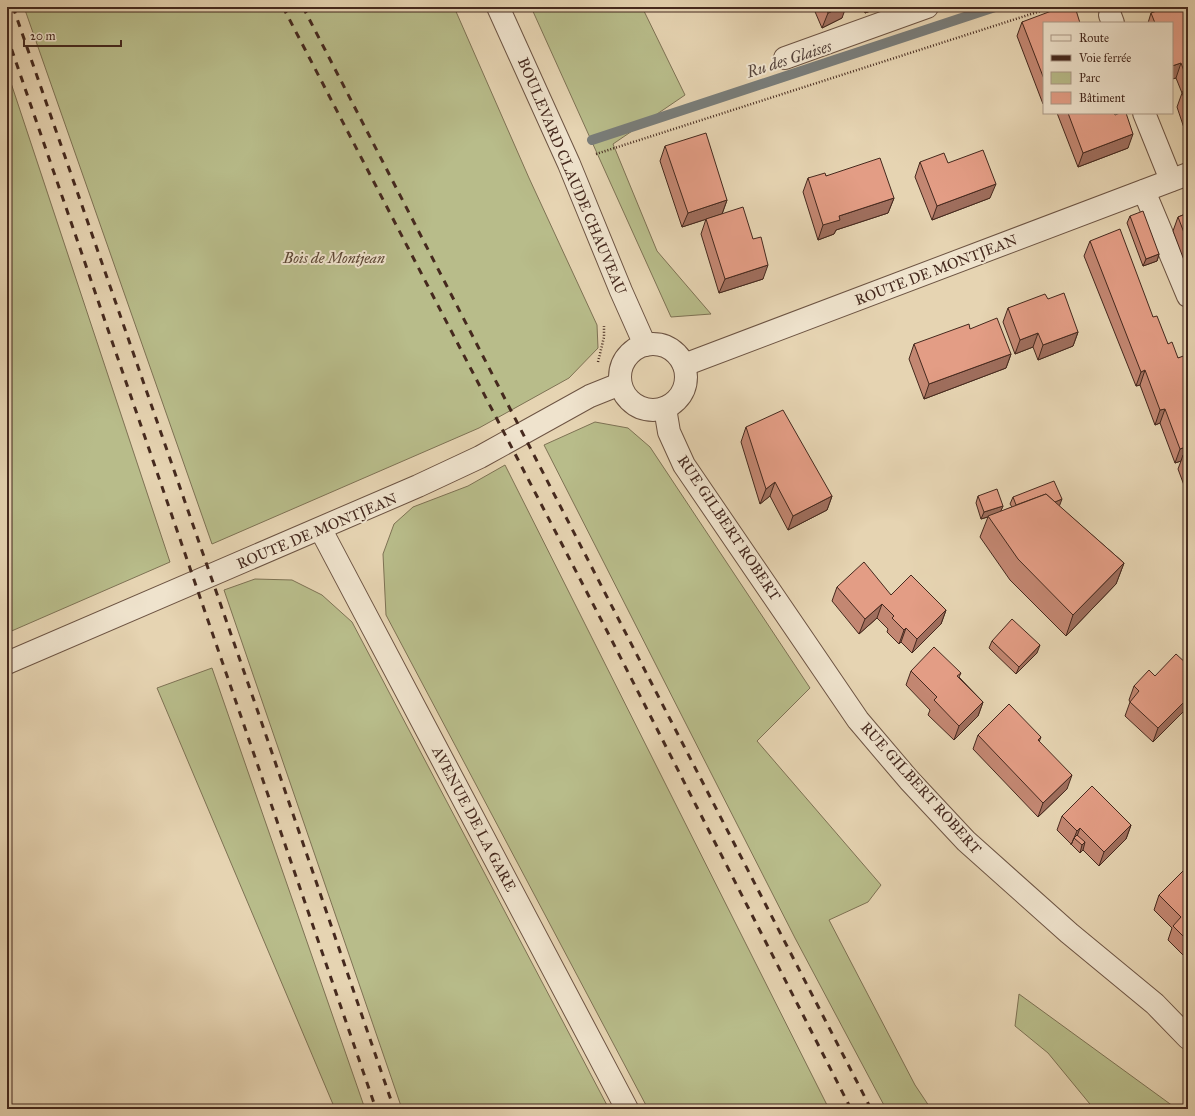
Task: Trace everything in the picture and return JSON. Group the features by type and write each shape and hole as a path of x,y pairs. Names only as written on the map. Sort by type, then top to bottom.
{"street":[{"name":"BOULEVARD CLAUDE CHAUVEAU","path":"498,7 569,164 621,291 645,345"},
{"path":"785,58 927,7"},
{"path":"1145,114 1180,177"},
{"name":"ROUTE DE MONTJEAN","path":"684,365 1180,177"},
{"path":"1144,191 1188,296"},
{"path":"657,344 668,348 678,355 684,365 686,378 683,391 676,401 665,408 654,410 642,408 632,403 624,395 620,384 620,371 625,359 634,350 645,345 657,344"},
{"name":"ROUTE DE MONTJEAN","path":"7,663 320,530 425,483 480,456 590,396 620,384"},
{"name":"RUE GILBERT ROBERT","path":"665,408 669,432 684,465 858,720 909,780 966,841 1069,933 1155,1004 1188,1038"},
{"name":"AVENUE DE LA GARE","path":"320,530 627,1109"}],"path":[{"path":"569,164 1052,7"}],"green space":[{"name":"Bois de Montjean","path":"24,7 454,7 529,178 597,325 598,348 569,378 479,428 212,544"},
{"path":"531,7 642,7 685,95 613,144 657,251 711,314 671,317"},
{"path":"7,71 170,562 7,633"},
{"path":"595,422 628,428 650,447 810,688 757,741 881,885 868,902 829,920 915,1085 931,1109 886,1109 795,938 544,445"},
{"path":"505,465 829,1109 648,1109 386,615 383,554 394,524 413,507 468,486"},
{"path":"255,579 292,580 322,595 352,622 609,1109 402,1109 224,590"},
{"path":"212,668 365,1109 335,1109 157,688"},
{"path":"1019,994 1177,1109 1094,1109 1048,1053 1015,1026"}],"building":[{"path":"825,7 841,7 828,13"},
{"path":"1062,7 1075,7 1080,22 1043,22 1043,76 1022,22"},
{"path":"1168,7 1188,7 1188,82 1181,63 1173,66 1173,22 1155,22 1151,13"},
{"path":"1188,90 1188,110 1182,92"},
{"path":"1068,114 1126,114 1133,134 1083,153"},
{"path":"706,133 727,200 688,213 665,146"},
{"path":"983,150 996,184 937,206 920,162 944,153 948,163"},
{"path":"880,158 894,198 839,216 840,220 823,225 808,178 825,173 826,176"},
{"path":"743,207 753,239 761,237 768,265 725,279 706,219"},
{"path":"1143,211 1159,254 1146,259 1130,216"},
{"path":"1188,213 1188,243 1178,217"},
{"path":"1120,229 1153,317 1157,316 1168,344 1172,342 1178,358 1186,355 1188,359 1188,446 1180,449 1165,409 1160,410 1145,370 1141,372 1090,241"},
{"path":"1064,293 1078,332 1043,345 1038,333 1020,340 1008,308 1045,294 1048,299"},
{"path":"997,318 1011,354 929,384 914,344 969,324 970,329"},
{"path":"783,410 832,496 793,516 775,482 766,489 746,427"},
{"path":"1188,453 1188,468 1183,455"},
{"path":"1054,481 1062,499 1055,502 1046,494 1016,505 1013,497"},
{"path":"997,489 1003,506 984,512 978,496"},
{"path":"1046,494 1124,563 1073,615 1018,559 988,516"},
{"path":"864,562 891,595 911,575 946,610 917,639 906,628 904,630 892,618 894,616 882,604 865,619 837,587"},
{"path":"1012,619 1040,645 1019,667 992,641"},
{"path":"934,647 961,673 957,676 983,702 959,726 934,700 937,697 911,671"},
{"path":"1176,654 1188,665 1188,698 1158,728 1130,702 1139,691 1134,686 1149,670 1155,676"},
{"path":"1009,704 1041,737 1038,740 1072,775 1043,803 978,735"},
{"path":"1092,786 1131,825 1104,852 1080,828 1077,831 1062,816"},
{"path":"1077,835 1085,842 1082,845 1074,838"},
{"path":"1188,866 1188,941 1173,926 1181,917 1159,895"}],"waterway":[{"name":"Ru des Glaises","path":"592,140 995,7"}],"railway":[{"path":"13,7 394,1109"},
{"path":"283,7 607,631 851,1109"},
{"path":"303,7 871,1109"},
{"path":"7,36 376,1109"}]}
